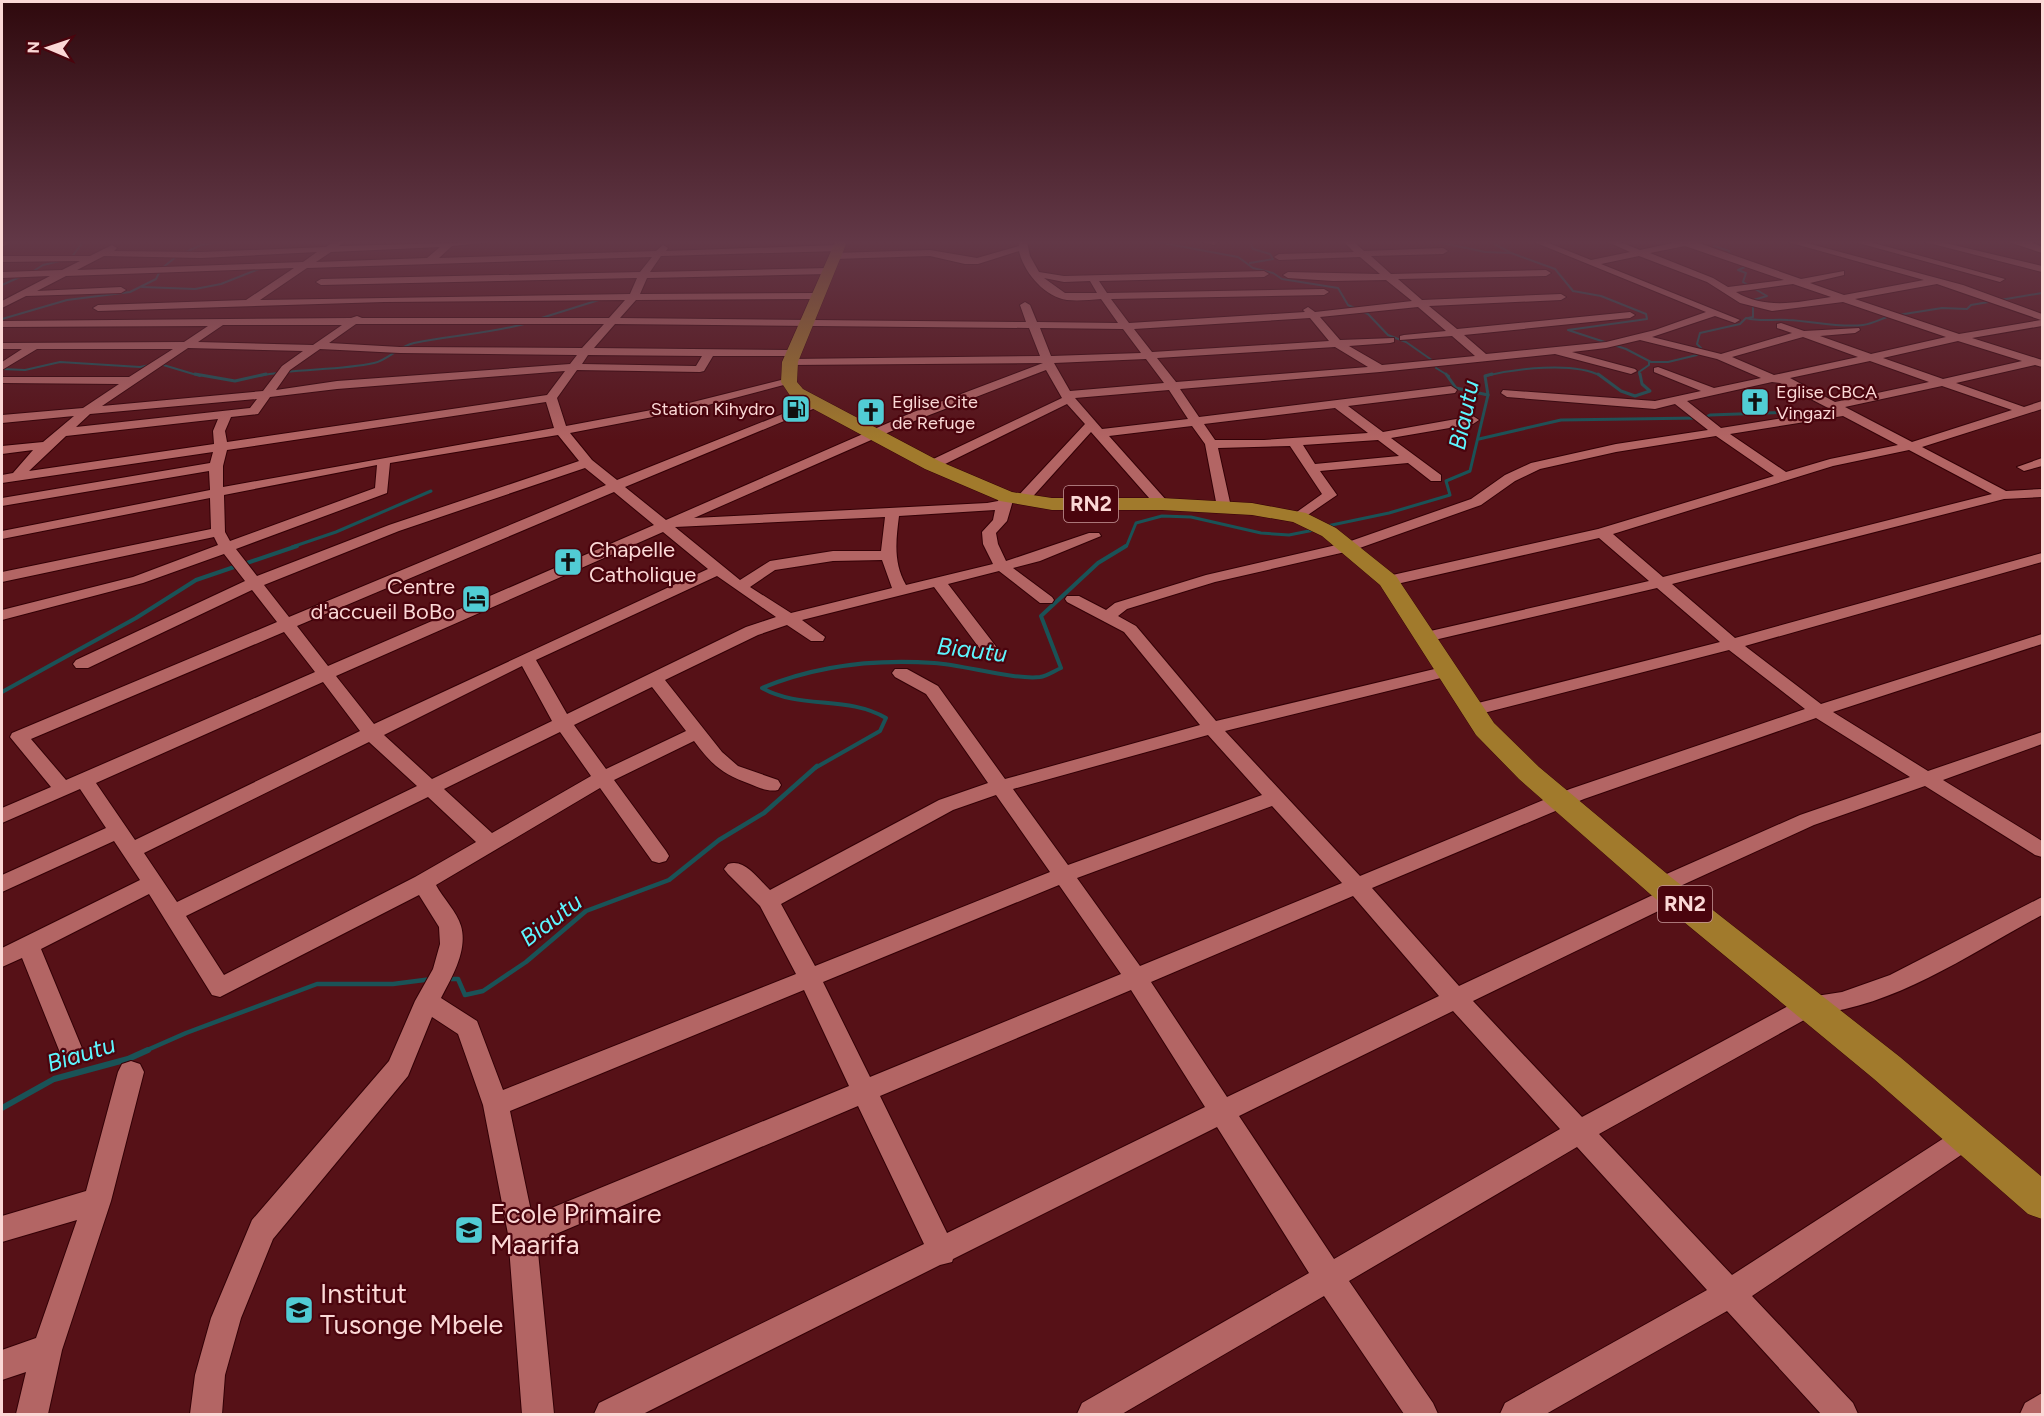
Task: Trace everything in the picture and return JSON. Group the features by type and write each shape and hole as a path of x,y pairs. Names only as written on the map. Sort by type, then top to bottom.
{"highway":[{"path":"789,381 791,358 813,308"},
{"name":"RN2","path":"789,381 797,393 878,434 932,465 1011,501 1052,504 1162,504 1224,507 1315,525 1349,547 1388,582 1472,710 1506,751 1560,801 1811,1005 2043,1201"}],"street":[{"path":"17,477 32,458 88,410 242,308"},
{"path":"64,432 254,411 285,370 371,308"},
{"path":"2,479 551,398 573,366 623,308"},
{"path":"1026,308 1047,362 1068,397 1162,504"},
{"path":"1113,308 1151,355 1211,444 1224,507"},
{"path":"1307,308 1339,345 1380,369"},
{"path":"2,324 612,320 1127,326 1314,315 1377,308"},
{"path":"1428,308 1482,356"},
{"path":"1699,308 1736,321"},
{"path":"1867,308 2040,362"},
{"path":"2018,308 2043,317"},
{"path":"932,465 1068,397 1380,369 1482,356 1611,344 1713,314"},
{"path":"1404,338 1630,315"},
{"path":"2,366 75,323"},
{"path":"1507,393 1641,405 1680,402 1869,358 2043,323"},
{"path":"1780,326 2043,418"},
{"path":"1721,357 1801,334 1855,330"},
{"path":"1641,337 1721,357 1779,379 2004,495"},
{"path":"2,346 186,345 397,350 586,350 710,352 791,358 1047,362 1390,340"},
{"path":"1554,350 1630,371"},
{"path":"2,418 269,394 337,385 573,366 700,369 710,352"},
{"path":"2,816 322,674 970,393 1047,362"},
{"path":"1109,618 1114,610 1121,606 1211,578 1349,547 1476,502 1510,478 1536,466 1616,448 1720,433 1839,409 1941,382 2040,362"},
{"path":"1658,370 1716,393"},
{"path":"2,380 129,381"},
{"path":"2,535 218,491 561,430 756,391 789,381"},
{"path":"1046,600 1016,582 1002,566 989,532 1000,521 1011,501 1096,429 1198,423 1451,390"},
{"path":"551,398 561,430 587,463 668,525 740,587 817,637"},
{"path":"1680,402 1720,433 1786,478"},
{"path":"63,789 19,737 615,486 819,404"},
{"path":"1339,405 1436,478"},
{"path":"1388,582 1602,533 1830,463 1911,446 2043,405"},
{"path":"226,414 219,431 221,446 216,466 218,532 226,548 255,582 322,674 372,734 492,845"},
{"path":"1211,444 1294,442 1382,436 1473,420"},
{"path":"1294,442 1330,495 1315,525"},
{"path":"2,450 49,444"},
{"path":"1310,468 1412,459"},
{"path":"2,615 128,583 382,490 384,460"},
{"path":"2024,467 2043,462"},
{"path":"82,664 255,582 483,495 587,463"},
{"path":"2,502 216,466"},
{"path":"1426,637 1663,582 2004,495 2043,493"},
{"path":"668,525 987,507 1011,501"},
{"path":"893,511 887,555 892,577 902,592"},
{"path":"2,577 218,532"},
{"path":"1602,533 1663,582 1732,644 1818,711 1925,780 2043,850"},
{"path":"173,913 427,787 752,631 787,619 1035,558 1094,536"},
{"path":"740,587 770,566 833,556 887,555"},
{"path":"1472,710 1732,644 2043,557"},
{"path":"129,851 526,658 718,570"},
{"path":"939,583 995,657"},
{"path":"1073,599 1130,629 1212,728 1357,886 1457,1000 1842,1414"},
{"path":"522,1234 1560,801 1818,711 2043,639"},
{"path":"526,658 561,722 659,856"},
{"path":"768,901 946,805 998,787 1212,728 1447,671"},
{"path":"901,673 932,690 1061,876 1136,978 1330,1279 1422,1414"},
{"path":"655,679 715,756 731,770 771,785"},
{"path":"84,780 220,988 423,883 492,845 601,779 698,732"},
{"path":"610,1414 942,1252 1221,1112 1457,1000 1667,890 1808,820 2043,738"},
{"path":"496,1105 1061,876 1276,797"},
{"path":"2,884 118,831"},
{"path":"735,869 768,901 810,979 863,1093 942,1252"},
{"path":"206,1414 210,1375 226,1318 262,1230 399,1068 436,984 451,944 450,926 423,883"},
{"path":"2,958 152,884"},
{"path":"1093,1414 1330,1279 1579,1132 1811,1005 1843,1002 1898,982 2043,905"},
{"path":"28,946 72,1053"},
{"path":"436,984 468,1028 496,1105 522,1234 538,1414"},
{"path":"32,1414 47,1350 97,1201 131,1072"},
{"path":"1516,1414 1729,1294 1967,1137"},
{"path":"2,1230 97,1201"},
{"path":"2,1365 47,1350"},
{"path":"2036,1414 2043,1409"}],"waterway":[{"path":"2,319 39,308"},
{"path":"535,320 573,308"},
{"path":"1355,308 1368,314 1388,335 1406,342 1436,363 1436,368 1446,374"},
{"name":"Biautu","path":"1631,308 1646,314 1647,319 1568,330 1626,349 1651,362 1668,362 1697,355 1701,348 1697,344 1700,333 1740,324 1746,318 1854,326 1870,324 1890,316"},
{"path":"1748,318 1753,317 1753,308"},
{"path":"1898,315 1941,308"},
{"path":"1944,308 1968,308"},
{"path":"259,376 374,363 414,343 499,330 528,323"},
{"path":"2,369 25,370 60,362 140,367 150,365"},
{"name":"Biautu","path":"1640,376 1639,372 1649,365 1649,362"},
{"path":"160,364 200,376"},
{"name":"Biautu","path":"1485,376 1544,368 1575,369 1600,376"},
{"path":"195,374 235,381 266,374"},
{"path":"1446,374 1456,388 1488,395"},
{"name":"Biautu","path":"1485,376 1492,374"},
{"name":"Biautu","path":"1600,376 1621,391 1635,396 1650,391 1642,384 1640,374"},
{"name":"Biautu","path":"1485,376 1488,395"},
{"name":"Biautu","path":"1327,526 1389,513 1450,495 1446,481 1470,471 1488,395"},
{"path":"1704,418 1710,415 1826,411"},
{"path":"1479,439 1561,420 1697,418"},
{"path":"292,547 336,532 431,491"},
{"name":"Biautu","path":"1124,547 1136,523 1162,516 1191,517 1261,533 1289,535 1314,530"},
{"path":"244,564 297,546"},
{"name":"Biautu","path":"815,768 880,731 886,718 856,707 792,699 762,688 825,669 890,662 946,664 1017,676 1045,676 1061,668 1041,616 1098,563 1126,546"},
{"path":"2,692 136,618 196,580 237,566"},
{"name":"Biautu","path":"446,979 458,979 465,995 483,991 526,962 586,911 669,880 719,840 764,813 817,766"},
{"name":"Biautu","path":"145,1051 186,1033 317,984 393,984 432,979"},
{"name":"Biautu","path":"2,1108 54,1079 128,1059 148,1050"}],"place":[{"name":"Eglise CBCA Vingazi","path":"1755,402"},
{"name":"Station Kihydro","path":"796,409"},
{"name":"Eglise Cite de Refuge","path":"871,412"},
{"name":"Chapelle Catholique","path":"568,562"},
{"name":"Centre d'accueil BoBo","path":"476,599"},
{"name":"Ecole Primaire Maarifa","path":"469,1230"},
{"name":"Institut Tusonge Mbele","path":"299,1310"}]}
